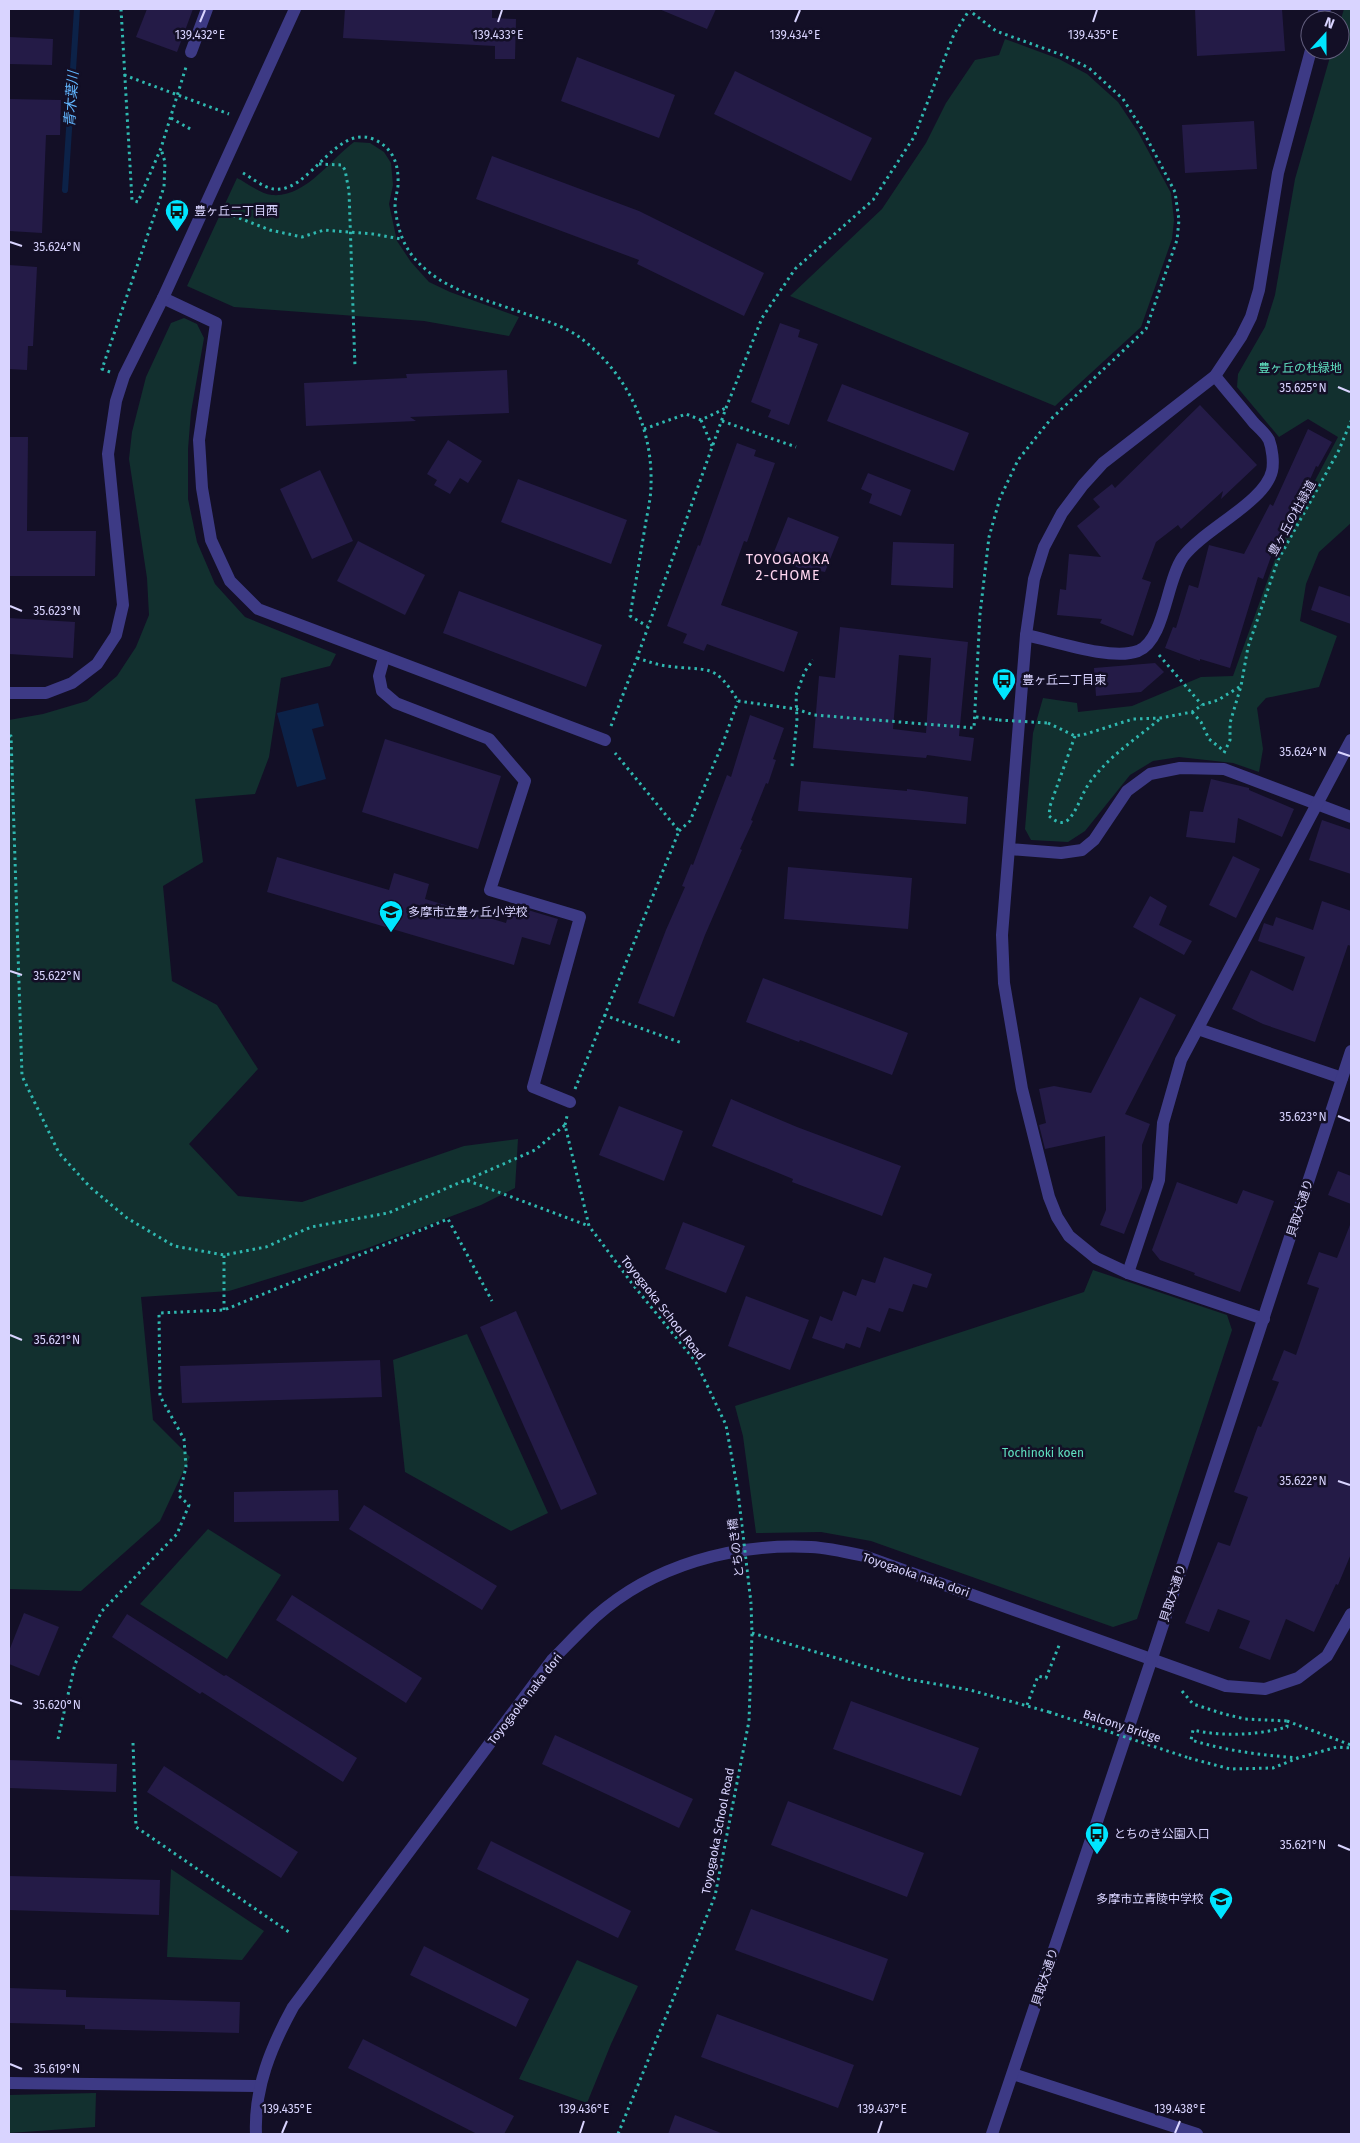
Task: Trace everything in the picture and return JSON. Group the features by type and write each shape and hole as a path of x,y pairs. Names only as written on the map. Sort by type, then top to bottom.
{"street":[{"path":"191,52 207,9"},
{"path":"9,693 46,693 72,683 98,664 116,635 123,605 108,454 116,401 124,376 163,298 295,9"},
{"path":"1264,1319 1128,1273 1096,1258 1081,1248 1069,1236 1061,1224 1049,1197 1022,1089 1004,983 1002,935 1026,634 1034,579 1044,547 1062,513 1083,485 1103,463 1215,376 1241,337 1251,317 1259,290 1278,173 1309,60"},
{"path":"163,298 216,323 199,440 202,488 211,540 230,581 258,609 605,740"},
{"path":"1026,634 1113,655 1138,651 1149,643 1159,624 1174,574 1183,558 1196,543 1264,487 1272,471 1269,440 1215,376"},
{"path":"384,658 379,676 382,691 396,703 489,739 525,781 490,890 580,917 533,1087 570,1102"},
{"path":"1128,1273 1159,1180 1163,1123 1181,1060 1351,740"},
{"path":"1009,849 1061,853 1082,850 1094,840 1127,791 1150,774 1180,768 1224,769 1351,817"},
{"path":"1198,1029 1342,1078"},
{"name":"貝取大通り","path":"992,2134 1152,1658 1351,1050"},
{"name":"Toyogaoka naka dori","path":"256,2134 255,2120 260,2086 272,2049 293,2007 552,1660 596,1616 650,1580 671,1570 716,1554 753,1548 811,1547 835,1550 864,1556 1226,1686 1265,1689 1298,1678 1327,1656 1351,1614"},
{"path":"1013,2074 1197,2134"},
{"path":"9,2083 260,2086"}],"path":[{"path":"121,9 132,200 138,202 161,148 191,52"},
{"path":"679,831 605,740 637,658 726,408 762,318 795,269 873,200 914,137 954,34 970,10 996,31 1062,55 1089,68 1123,99 1142,129 1175,192 1179,220 1178,240 1146,329 1050,420 1018,460 1000,498 989,538 980,614 974,728 814,715 796,709 738,701"},
{"path":"124,75 230,114"},
{"path":"171,118 192,130"},
{"path":"243,173 272,189 286,189 336,148 353,138 372,138 388,148 397,162 398,186 395,204 402,239 414,258 432,277 545,321 581,338 612,368 634,401 644,429 651,485 630,616 647,626"},
{"path":"124,376 102,369 164,187 166,162 161,148"},
{"path":"318,164 342,165 346,170 349,191 355,367"},
{"path":"217,209 270,230 302,237 324,230 372,234 402,239"},
{"path":"701,420 726,408"},
{"path":"644,429 686,414 701,420 712,446"},
{"name":"豊ヶ丘の杜緑道","path":"1224,769 1224,751 1230,740 1230,723 1241,686 1248,647 1278,560 1340,450 1351,420"},
{"path":"722,421 796,447"},
{"path":"1149,643 1202,705"},
{"path":"637,658 666,666 709,670 726,681 738,701"},
{"path":"792,766 797,721 796,695 805,671 813,660"},
{"path":"976,717 1048,723 1075,736 1133,719 1161,718 1192,712 1202,705 1218,700 1241,686"},
{"path":"589,1226 565,1125 570,1102 679,831 690,821 738,701"},
{"path":"1192,712 1201,722 1210,739 1224,751"},
{"path":"1075,736 1050,806 1049,816 1054,821 1061,822 1068,819 1089,783 1111,757 1161,718"},
{"path":"9,736 11,736 10,777 22,1076 59,1153 90,1186 127,1218 174,1246 224,1255 266,1247 311,1227 388,1214 535,1150 565,1125"},
{"path":"604,1015 682,1043"},
{"path":"466,1180 589,1226"},
{"path":"58,1739 74,1664 102,1611 176,1534 189,1505 178,1496 186,1467 184,1439 160,1396 159,1313 224,1310 448,1219 492,1301"},
{"name":"Toyogaoka School Road","path":"589,1226 634,1286 696,1362 726,1425 738,1492"},
{"path":"224,1255 224,1310"},
{"name":"とちのき橋","path":"738,1492 751,1603"},
{"name":"Toyogaoka School Road","path":"618,2134 715,1896 749,1721 752,1633 751,1603"},
{"name":"Balcony Bridge","path":"752,1633 907,1679 970,1690 1049,1712 1189,1758 1230,1769 1274,1768 1298,1758"},
{"path":"1027,1706 1038,1676 1046,1678 1061,1640"},
{"path":"1182,1691 1193,1704 1224,1714 1245,1718 1287,1721 1351,1746"},
{"path":"1287,1721 1287,1727 1264,1733 1209,1734 1193,1730 1191,1740 1246,1754 1298,1758 1337,1747 1351,1746"},
{"path":"133,1743 136,1827 289,1932"}],"green space":[{"name":"豊ヶ丘の杜緑地","path":"1351,9 1351,523 1319,552 1306,584 1300,621 1337,636 1319,687 1266,698 1257,708 1263,749 1259,772 1233,763 1179,757 1153,761 1130,775 1085,831 1068,842 1031,840 1025,829 1033,733 1043,698 1077,703 1078,712 1132,706 1201,677 1233,676 1278,551 1338,437 1308,419 1279,437 1237,387 1238,374 1265,327 1275,295 1295,179 1329,60 1350,60 1350,10 1344,10"},
{"path":"1005,39 1059,59 1087,74 1118,102 1138,132 1171,193 1174,220 1172,239 1141,327 1055,406 790,296 882,209 926,143 946,103 975,60 999,55"},
{"path":"354,142 370,143 384,152 391,163 393,185 389,204 397,241 411,262 429,282 450,292 519,317 509,336 424,321 234,307 187,286 237,178 272,195 295,191 316,176"},
{"path":"184,318 197,324 204,338 191,412 188,449 188,499 197,542 215,584 245,617 336,654 330,666 281,678 269,757 255,794 195,799 203,862 163,886 172,981 217,1005 258,1069 189,1144 238,1196 302,1202 464,1146 518,1139 515,1188 481,1205 365,1249 229,1291 141,1297 153,1420 190,1457 160,1521 81,1591 9,1589 9,720 43,714 87,701 117,676 136,647 149,615 147,578 129,459 132,432 146,377 171,323"},
{"name":"Tochinoki koen","path":"1093,1270 1227,1315 1232,1330 1137,1619 1113,1627 871,1541 821,1532 756,1533 743,1436 735,1406 1084,1292"},
{"path":"467,1334 548,1513 511,1531 405,1472 393,1360"},
{"path":"208,1529 281,1575 227,1659 140,1604"},
{"path":"171,1869 264,1931 242,1960 167,1957"},
{"path":"577,1960 638,1986 611,2044 587,2103 519,2079"},
{"path":"96,2093 95,2127 9,2133 9,2095"}],"water":[{"path":"318,703 324,726 312,729 326,779 297,787 277,713"}],"building":[{"path":"147,9 193,9 177,52 136,37"},
{"path":"345,9 492,9 492,18 516,19 515,59 495,59 495,46 343,38"},
{"path":"659,9 716,9 707,29"},
{"path":"1195,9 1282,9 1285,51 1197,56"},
{"path":"9,37 53,39 52,65 9,64"},
{"path":"577,57 675,95 659,138 561,101"},
{"path":"735,71 872,138 851,181 714,114"},
{"path":"9,99 61,100 60,135 46,135 42,233 9,231"},
{"path":"1254,121 1257,169 1185,173 1182,125"},
{"path":"492,156 639,211 764,273 744,316 637,264 639,260 476,199"},
{"path":"9,265 37,267 33,346 28,346 27,370 9,369"},
{"path":"780,323 800,330 798,337 818,344 789,425 768,417 771,410 751,402"},
{"path":"507,370 509,413 410,417 416,421 306,426 304,383 407,378 406,374"},
{"path":"842,384 969,433 954,471 827,421"},
{"path":"1200,405 1257,465 1221,499 1223,491 1181,529 1178,525 1156,542 1142,579 1151,582 1133,636 1100,623 1102,619 1057,615 1060,589 1066,590 1069,554 1101,557 1077,526 1100,507 1093,499 1112,484 1115,488"},
{"path":"1308,429 1332,442 1318,467 1316,466 1299,504 1273,551 1263,579 1258,577 1230,668 1200,659 1200,661 1165,648 1173,627 1176,628 1189,585 1198,588 1209,545 1244,554 1270,504 1273,506"},
{"path":"9,437 28,437 27,531 96,531 95,576 9,576"},
{"path":"448,440 482,461 468,483 460,478 450,494 434,485 437,480 427,474"},
{"path":"737,443 756,450 754,456 775,463 747,542 744,541 721,605 798,632 784,672 707,644 704,651 683,643 687,634 667,626 698,545 700,546"},
{"path":"320,470 353,541 312,559 280,489"},
{"path":"868,473 911,490 901,516 869,503 872,494 861,489"},
{"path":"518,479 627,520 611,564 501,522"},
{"path":"788,517 839,537 825,572 820,571 819,576 772,557"},
{"path":"358,541 425,575 405,615 337,581"},
{"path":"893,542 954,544 953,588 891,585"},
{"path":"1319,586 1351,597 1351,624 1311,610"},
{"path":"459,591 602,645 586,687 443,633"},
{"path":"9,618 75,622 73,658 9,654"},
{"path":"840,627 968,642 959,736 974,738 971,761 927,755 926,758 813,748 819,676 835,678","holes":["899,655 931,658 926,733 893,729"]},
{"path":"1155,663 1164,672 1141,692 1096,696 1094,668"},
{"path":"750,715 784,728 773,759 776,760 768,784 766,783 751,820 753,821 740,849 742,850 705,935 674,1017 638,1003 685,887 682,886 691,864 693,865 727,775 731,777"},
{"path":"385,739 501,776 478,849 362,812"},
{"path":"1211,779 1249,788 1249,790 1294,809 1282,837 1238,818 1235,843 1186,837 1190,811 1203,812"},
{"path":"801,781 907,791 907,789 968,797 966,824 798,811"},
{"path":"1322,820 1351,830 1351,874 1309,860"},
{"path":"1233,856 1260,869 1236,918 1209,905"},
{"path":"277,857 389,890 394,873 429,884 425,899 506,923 511,905 558,919 550,945 522,937 514,965 267,892"},
{"path":"788,867 912,878 908,929 784,919"},
{"path":"1150,896 1167,906 1159,925 1192,941 1184,955 1133,927"},
{"path":"1322,901 1351,911 1351,946 1348,945 1315,1042 1263,1024 1232,1009 1251,970 1293,991 1305,957 1258,941 1264,923 1273,926 1276,917 1313,930"},
{"path":"763,978 908,1033 892,1075 800,1040 799,1042 746,1022"},
{"path":"1140,997 1176,1015 1125,1114 1150,1124 1142,1145 1142,1188 1124,1234 1100,1225 1106,1210 1105,1136 1045,1149 1039,1125 1046,1123 1039,1089 1054,1086 1091,1093"},
{"path":"731,1099 797,1127 901,1166 882,1216 792,1182 793,1179 712,1146"},
{"path":"619,1106 683,1131 664,1181 599,1155"},
{"path":"1338,1171 1351,1176 1351,1204 1328,1195"},
{"path":"1177,1182 1237,1204 1243,1190 1274,1201 1240,1292 1160,1260 1152,1250"},
{"path":"683,1222 745,1246 726,1293 665,1269"},
{"path":"1350,1225 1351,1554 1338,1585 1336,1584 1314,1632 1286,1619 1270,1660 1239,1648 1250,1621 1218,1609 1209,1632 1185,1623 1218,1542 1230,1546 1248,1497 1234,1492 1258,1426 1261,1427 1279,1382 1272,1380 1284,1350 1296,1355 1319,1288 1307,1284 1319,1252 1337,1258"},
{"path":"884,1257 932,1274 927,1288 913,1284 903,1312 889,1308 880,1332 867,1327 860,1348 846,1343 844,1349 812,1338 820,1316 832,1321 843,1291 856,1296 862,1279 875,1283"},
{"path":"746,1296 809,1320 790,1370 728,1346"},
{"path":"516,1311 597,1494 561,1510 480,1327"},
{"path":"380,1360 382,1397 182,1403 180,1366"},
{"path":"338,1490 339,1521 234,1522 234,1492"},
{"path":"364,1505 497,1586 482,1610 349,1529"},
{"path":"292,1595 422,1678 406,1703 276,1620"},
{"path":"24,1613 59,1627 39,1676 9,1664 9,1651"},
{"path":"127,1614 357,1758 343,1782 112,1637"},
{"path":"851,1701 979,1748 961,1796 833,1749"},
{"path":"555,1735 693,1799 679,1828 542,1764"},
{"path":"9,1760 117,1764 116,1792 9,1788"},
{"path":"164,1766 298,1852 281,1878 147,1792"},
{"path":"788,1801 924,1853 907,1897 771,1845"},
{"path":"491,1841 631,1911 618,1938 477,1869"},
{"path":"9,1876 160,1880 159,1915 9,1910"},
{"path":"751,1909 888,1959 873,2001 735,1950"},
{"path":"424,1946 529,1999 516,2027 410,1975"},
{"path":"9,1988 66,1990 66,1997 240,2002 239,2033 85,2029 85,2025 9,2023"},
{"path":"717,2014 854,2065 838,2108 701,2057"},
{"path":"363,2039 514,2116 504,2134 477,2134 348,2068"},
{"path":"675,2115 721,2133 721,2134 668,2134"}],"waterway":[{"name":"青木葉川","path":"65,190 77,9"}],"place":[{"name":"豊ヶ丘二丁目西","path":"177,232"},
{"name":"豊ヶ丘二丁目東","path":"1004,701"},
{"name":"多摩市立豊ヶ丘小学校","path":"391,933"},
{"name":"とちのき公園入口","path":"1097,1855"},
{"name":"多摩市立青陵中学校","path":"1221,1920"}],"district":[{"name":"TOYOGAOKA 2-CHOME","path":"788,568"}]}
